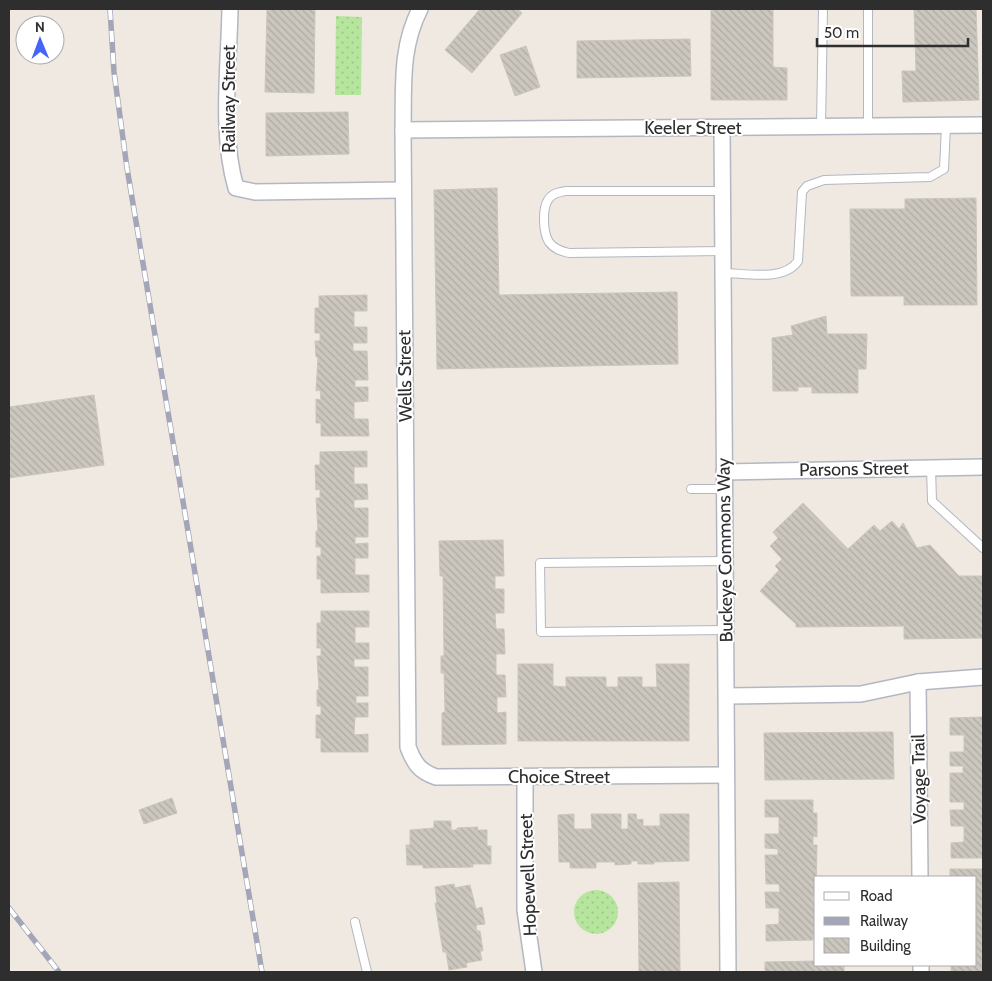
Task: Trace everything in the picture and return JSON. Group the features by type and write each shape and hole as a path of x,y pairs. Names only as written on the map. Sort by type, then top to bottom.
{"street":[{"name":"Railway Street","path":"230,9 228,131 230,166 236,188 255,192 404,190"},
{"name":"Wells Street","path":"408,747 404,52 413,22 420,9"},
{"name":"Keeler Street","path":"403,130 983,125"},
{"name":"Buckeye Commons Way","path":"722,128 728,972"},
{"name":"Parsons Street","path":"724,472 983,467"},
{"path":"727,696 861,694 918,682 983,676"},
{"name":"Voyage Trail","path":"918,682 920,876"},
{"name":"Choice Street","path":"408,747 414,762 422,772 436,777 726,775"},
{"name":"Hopewell Street","path":"526,777 525,910 534,972"}],"lane":[{"path":"821,126 823,9"},
{"path":"868,9 868,126"},
{"path":"723,273 782,273 792,269 798,261 802,192 807,186 824,180 930,178 944,169 946,126"},
{"path":"723,190 565,191 554,194 548,200 545,222 548,242 558,250 569,253 723,251"},
{"path":"931,468 932,501 983,548"},
{"path":"691,489 725,489"},
{"path":"725,561 540,563 541,632 726,630"},
{"path":"355,922 367,972"}],"green space":[{"path":"336,16 362,17 361,95 335,95"},
{"path":"592,890 600,890 612,896 618,912 612,928 600,934 592,934 580,928 574,916 574,908 580,896"}],"building":[{"path":"267,9 315,9 314,93 265,92"},
{"path":"480,9 517,9 522,13 472,73 445,50"},
{"path":"711,9 773,9 773,67 787,68 787,100 711,100"},
{"path":"914,9 976,9 979,100 903,102 902,71 916,71"},
{"path":"690,39 691,76 577,78 577,41"},
{"path":"526,46 540,87 515,96 500,55"},
{"path":"348,112 349,154 266,156 266,113"},
{"path":"497,188 499,295 677,292 678,364 437,369 434,190"},
{"path":"976,198 977,305 904,305 904,296 851,296 850,209 905,209 905,199"},
{"path":"367,295 367,311 354,311 354,327 367,327 367,343 353,343 353,351 367,351 368,380 355,380 355,387 368,387 368,401 354,402 354,419 368,419 369,436 321,436 321,423 316,423 316,399 321,400 320,390 316,391 318,357 316,357 315,341 320,341 320,333 315,333 315,308 319,308 319,296"},
{"path":"826,316 827,334 867,334 866,369 858,369 858,393 812,393 812,387 798,387 798,391 773,391 772,338 793,335 791,326"},
{"path":"94,395 104,465 9,478 9,407"},
{"path":"367,451 367,467 354,467 354,484 367,484 368,499 354,500 354,508 368,508 368,537 355,537 355,544 368,543 368,558 355,558 355,575 369,575 369,592 321,593 321,579 317,579 317,556 321,556 321,547 316,547 316,531 318,531 316,498 320,498 320,489 316,490 315,465 320,465 320,452"},
{"path":"803,503 848,549 874,525 880,531 892,521 899,529 903,523 917,548 930,545 959,576 983,576 983,638 904,639 904,626 796,627 796,624 760,591 779,570 775,566 782,559 770,546 778,538 773,532"},
{"path":"503,540 504,576 495,576 495,589 504,589 504,613 495,613 496,629 504,629 505,654 496,654 496,675 505,675 506,697 497,697 497,713 506,712 506,744 442,745 442,713 445,712 444,673 441,673 441,656 444,656 443,576 440,576 439,541"},
{"path":"321,611 369,611 369,627 355,627 355,643 369,643 369,659 354,659 354,667 368,667 368,696 356,696 356,703 368,703 368,717 355,717 354,735 368,734 368,752 321,752 321,738 316,738 316,715 321,715 321,706 317,706 317,690 319,690 317,656 321,656 321,648 317,648 317,623 321,623"},
{"path":"518,664 553,664 553,686 566,687 566,677 606,677 606,687 618,687 618,677 642,677 642,687 657,687 656,664 689,664 689,741 518,741"},
{"path":"983,717 983,858 951,858 951,843 964,842 964,826 951,826 950,810 964,810 964,802 950,802 950,773 963,773 963,766 950,766 950,752 964,752 964,735 950,735 950,718"},
{"path":"893,732 894,779 765,780 764,733"},
{"path":"172,798 177,813 144,824 139,810"},
{"path":"765,800 813,800 813,813 817,813 817,837 813,836 813,845 817,845 816,876 814,876 813,895 813,940 766,941 766,925 779,924 779,908 766,908 765,892 780,892 779,884 766,884 765,855 778,855 778,849 765,848 765,834 779,834 779,817 765,817"},
{"path":"574,814 574,829 592,829 591,814 621,814 621,829 628,829 628,814 636,814 637,820 643,819 643,826 660,826 660,814 689,814 689,861 638,864 638,861 631,861 631,864 615,865 615,862 596,862 596,868 570,868 570,862 559,862 558,815"},
{"path":"434,821 451,821 451,830 478,827 477,830 487,830 487,846 491,846 491,864 473,864 473,867 423,868 423,865 407,865 406,845 410,845 410,830 434,828"},
{"path":"950,869 983,869 983,972 951,972 951,966 977,966 977,876 950,876"},
{"path":"679,882 680,972 639,972 638,883"},
{"path":"454,884 455,888 470,885 476,909 482,907 485,924 476,925 477,931 480,931 483,951 480,951 482,960 466,963 467,967 449,970 446,952 443,952 435,903 437,903 435,887"},
{"path":"814,961 814,966 844,966 844,972 765,972 765,962"}],"railway":[{"path":"110,9 114,72 127,168 262,972"},
{"path":"9,908 59,972"}]}
